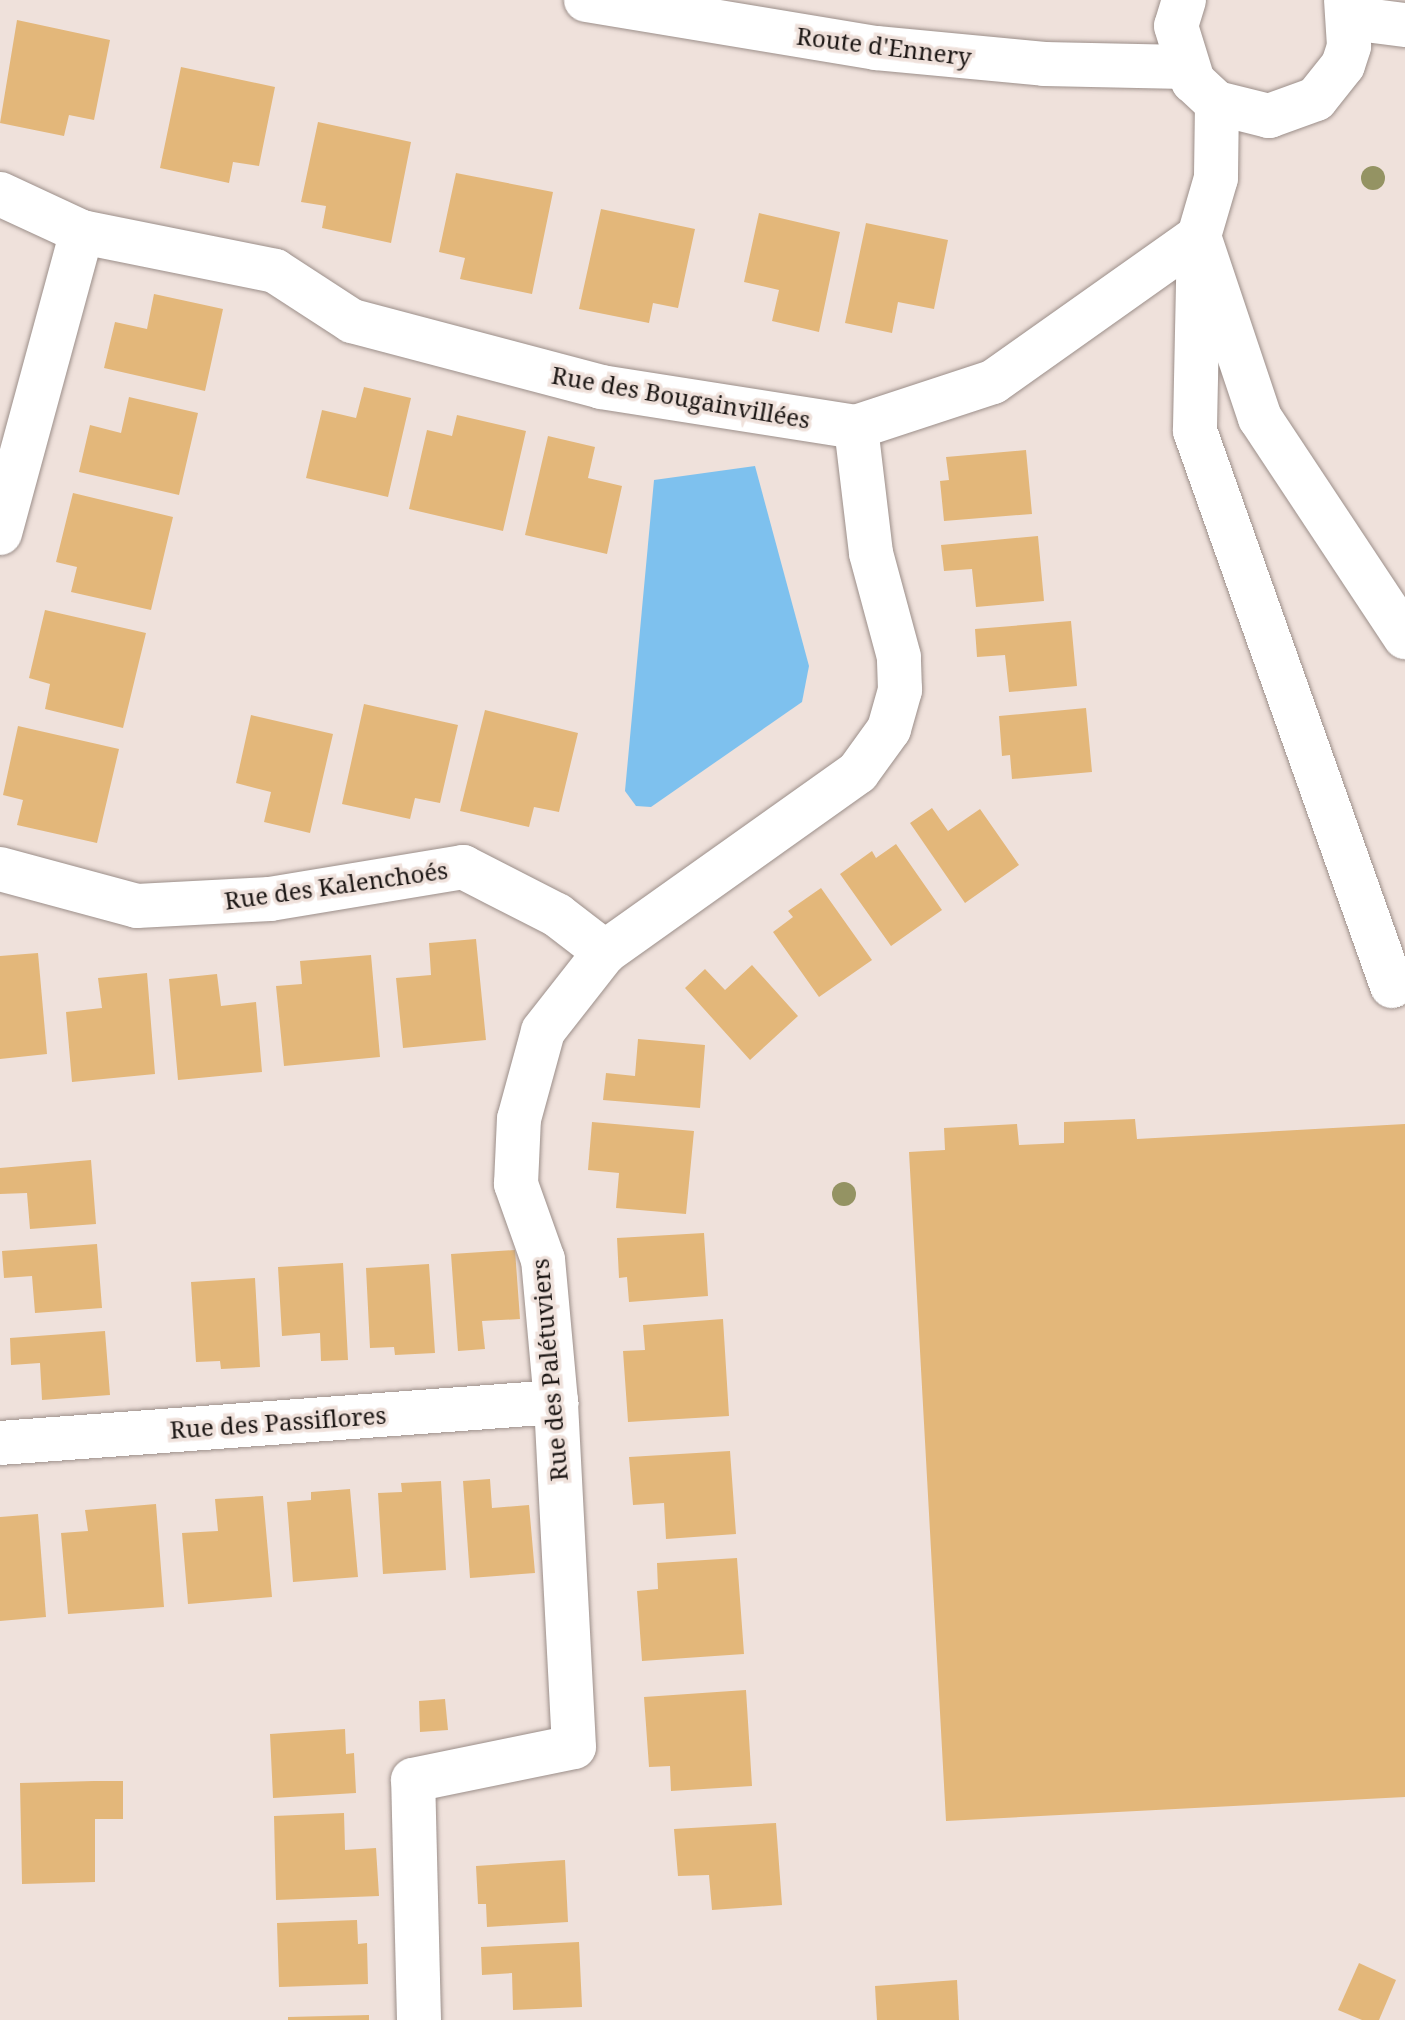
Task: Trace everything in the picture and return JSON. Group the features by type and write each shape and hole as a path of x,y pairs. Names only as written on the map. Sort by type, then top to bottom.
{"street":[{"name":"Route d'Ennery","path":"586,0 876,48 1044,64 1185,67"},
{"path":"1184,0 1176,26 1185,67 1217,103 1269,116 1316,99 1343,65 1348,9 1405,25"},
{"path":"1217,103 1216,178 1199,236 1195,431 1392,986"},
{"name":"Rue des Bougainvillées","path":"0,194 82,232 275,271 352,321 601,387 856,427 993,382 1199,236"},
{"path":"0,533 82,232"},
{"path":"1199,236 1260,418 1405,637"},
{"name":"Rue des Palétuviers","path":"419,2020 413,1780 574,1747 556,1402 543,1260 516,1184 519,1119 543,1031 605,952 858,772 889,729 900,690 899,657 871,553 856,427"},
{"name":"Rue des Kalenchoés","path":"0,869 137,906 270,899 463,867 557,915 605,952"},
{"name":"Rue des Passiflores","path":"0,1443 556,1402"}],"water":[{"path":"755,466 809,666 802,702 651,807 636,806 625,791 654,480"}],"building":[{"path":"17,20 110,40 94,120 69,115 64,136 0,123"},
{"path":"181,67 275,87 259,166 233,162 229,183 160,168"},
{"path":"318,122 411,142 391,243 322,228 326,206 301,202"},
{"path":"456,173 553,192 532,294 460,279 465,258 439,252"},
{"path":"601,209 695,229 678,308 653,303 649,323 579,309"},
{"path":"759,213 840,232 819,332 772,321 779,290 744,282"},
{"path":"866,223 948,240 934,309 898,302 892,333 845,323"},
{"path":"154,294 223,309 205,391 104,368 115,322 147,329"},
{"path":"364,387 411,398 388,497 306,478 322,410 356,418"},
{"path":"129,397 198,413 179,495 79,472 90,425 121,433"},
{"path":"457,415 526,431 503,531 409,509 427,430 452,436"},
{"path":"548,436 595,447 588,478 622,486 607,554 525,535"},
{"path":"1026,450 1032,514 944,521 940,481 949,480 946,457"},
{"path":"73,493 173,517 151,610 71,592 77,567 56,562"},
{"path":"1038,536 1044,601 976,607 972,569 944,571 941,545"},
{"path":"45,610 146,633 123,728 45,709 50,684 29,678"},
{"path":"1071,621 1077,686 1009,692 1005,655 977,657 975,629"},
{"path":"364,704 458,725 440,803 415,798 410,819 342,804"},
{"path":"1086,708 1092,772 1012,779 1010,755 1002,756 999,716"},
{"path":"485,710 578,733 559,812 534,807 529,827 460,811"},
{"path":"251,715 333,734 310,833 264,822 271,792 236,783"},
{"path":"18,726 119,749 97,843 17,825 23,800 3,795"},
{"path":"932,808 948,831 980,809 1019,865 965,903 910,823"},
{"path":"896,844 942,910 891,946 840,874 872,851 876,858"},
{"path":"821,888 872,960 819,997 773,932 793,917 788,911"},
{"path":"476,939 486,1040 403,1048 396,978 431,975 429,943"},
{"path":"38,953 47,1054 0,1059 0,956"},
{"path":"371,955 380,1057 284,1066 276,986 302,984 300,961"},
{"path":"752,965 798,1016 750,1060 685,988 705,969 725,990"},
{"path":"147,973 155,1074 72,1082 66,1012 102,1008 98,978"},
{"path":"217,974 221,1006 256,1002 262,1072 178,1080 169,979"},
{"path":"638,1039 705,1045 700,1108 603,1100 606,1073 635,1076"},
{"path":"1135,1119 1137,1139 1405,1124 1405,1797 946,1821 909,1152 945,1150 944,1128 1017,1124 1019,1145 1064,1143 1064,1122"},
{"path":"592,1122 694,1131 686,1214 616,1208 619,1173 588,1170"},
{"path":"91,1160 96,1224 30,1229 27,1193 0,1194 0,1168"},
{"path":"704,1233 708,1296 629,1302 627,1277 619,1278 617,1238"},
{"path":"97,1244 102,1308 35,1313 32,1276 4,1278 2,1251"},
{"path":"515,1250 520,1319 482,1321 485,1349 458,1351 451,1254"},
{"path":"343,1263 348,1360 321,1361 320,1333 282,1336 278,1267"},
{"path":"429,1264 435,1353 395,1355 394,1347 370,1348 366,1268"},
{"path":"255,1278 260,1367 221,1369 220,1361 196,1362 191,1282"},
{"path":"723,1319 729,1416 628,1422 623,1351 645,1350 643,1325"},
{"path":"105,1331 110,1395 42,1400 40,1363 11,1365 10,1338"},
{"path":"730,1451 736,1534 666,1539 664,1503 633,1505 629,1457"},
{"path":"490,1479 492,1508 529,1505 535,1573 470,1578 463,1481"},
{"path":"441,1481 446,1570 383,1574 378,1493 402,1492 401,1483"},
{"path":"350,1489 358,1577 293,1582 287,1502 311,1500 311,1492"},
{"path":"263,1496 272,1597 188,1604 182,1533 218,1531 215,1499"},
{"path":"156,1504 164,1607 68,1614 61,1533 88,1531 85,1510"},
{"path":"38,1514 46,1617 0,1621 0,1517"},
{"path":"737,1558 744,1654 642,1661 637,1591 658,1589 657,1563"},
{"path":"746,1690 752,1786 671,1791 670,1766 649,1767 644,1697"},
{"path":"445,1699 448,1730 420,1732 419,1701"},
{"path":"345,1729 346,1754 354,1753 356,1793 273,1798 270,1734"},
{"path":"123,1781 123,1819 95,1819 95,1882 22,1884 20,1783"},
{"path":"344,1813 345,1850 376,1848 379,1896 276,1900 274,1816"},
{"path":"776,1823 782,1905 712,1910 709,1875 678,1876 674,1829"},
{"path":"565,1860 568,1922 487,1927 486,1904 478,1904 476,1866"},
{"path":"357,1920 358,1944 367,1943 368,1984 279,1987 277,1923"},
{"path":"579,1942 582,2007 513,2010 512,1973 482,1975 481,1947"},
{"path":"1359,1963 1396,1980 1379,2020 1362,2020 1338,2010"},
{"path":"957,1980 959,2020 877,2020 875,1986"},
{"path":"369,2015 369,2020 288,2020 288,2017"}]}
